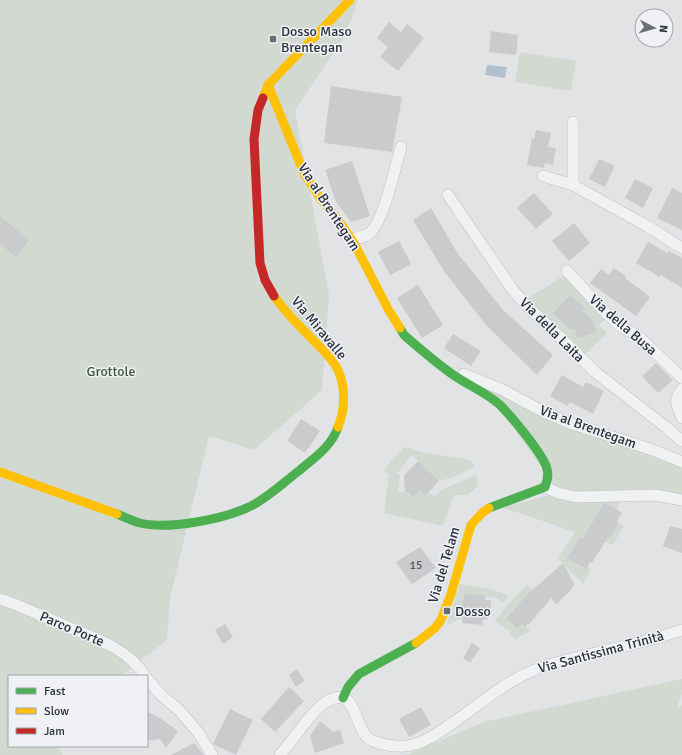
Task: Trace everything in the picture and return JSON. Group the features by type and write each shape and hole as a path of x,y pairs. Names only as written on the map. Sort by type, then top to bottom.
{"street":[{"name":"Via Miravalle","path":"0,472 141,523 180,525 200,522 242,510 256,503 322,451 334,437 344,406 344,391 341,376 330,358 307,335 275,298 265,280 260,263 254,139 258,110 268,85 350,0"},
{"name":"Via al Brentegam","path":"268,85 304,173 320,198 339,221 351,239 388,309 404,335 452,374 481,391 500,405 522,430 547,468 548,479 545,487"},
{"path":"573,122 573,185"},
{"path":"351,239 362,237 370,233 378,222 401,147"},
{"path":"543,176 573,185 647,226 682,248"},
{"name":"Via della Laita","path":"448,194 512,289 526,305 595,372 682,441"},
{"name":"Via della Busa","path":"567,271 606,313 622,327 638,336 682,378"},
{"name":"Via al Brentegam","path":"452,374 465,374 503,390 522,402 570,423 647,448 682,462"},
{"path":"682,389 676,397 676,404 682,418"},
{"path":"545,487 558,493 576,497 654,495 682,500"},
{"name":"Via del Telam","path":"343,698 348,687 359,674 414,645 435,628 444,613 471,525 477,518 486,509 499,502 522,496 545,487"},
{"name":"Parco Porte","path":"0,599 103,641 122,651 142,671"},
{"name":"Via Santissima Trinità","path":"343,698 352,704 359,724 366,736 374,742 410,746 424,741 441,732 496,692 530,672 560,662 682,630"},
{"path":"148,680 162,696 179,710 198,732 212,755"},
{"path":"280,755 322,705 332,699 343,698"}],"green space":[{"name":"Grottole","path":"0,0 358,0 345,36 295,110 329,295 322,390 254,450 209,436 170,598 167,640 122,675 8,675 8,747 59,747 63,755 0,755"},
{"path":"520,52 576,61 571,91 515,82"},
{"path":"566,274 606,318 599,325 607,333 583,356 526,300","holes":["570,295 581,307 582,305 585,308 582,310 575,329 571,330 553,313"]},
{"path":"482,384 682,466 682,494 645,489 587,492 565,489 554,485"},
{"path":"406,447 425,453 472,461 474,467 454,477 439,481 412,455 397,473 400,475 398,491 408,492 413,497 420,491 425,496 429,492 434,497 441,490 476,475 478,485 468,495 454,495 443,526 384,513 389,474 383,471 403,448"},
{"path":"549,495 620,501 616,509 604,503 590,526 610,538 619,523 624,526 613,544 611,545 599,539 593,544 580,537 568,556 585,569 587,566 591,570 583,584 558,558 575,532 501,507"},
{"path":"460,584 493,590 509,596 503,603 497,598 465,595 464,600 462,600 461,615 463,615 463,619 450,624 447,623"},
{"path":"527,584 546,605 543,608 528,595 506,617 517,628 522,624 530,631 515,639 508,630 495,621"},
{"path":"682,679 682,693 677,708 682,705 682,755 401,755 408,754 484,722"}],"water":[{"path":"487,65 507,67 505,78 485,75"}],"building":[{"path":"389,22 401,32 407,24 424,38 398,71 380,57 388,47 377,38"},
{"path":"491,31 518,35 516,55 489,52"},
{"path":"331,86 402,97 392,152 324,143"},
{"path":"536,130 551,133 548,147 556,148 553,165 545,163 544,168 527,165 532,138 534,139"},
{"path":"599,159 615,166 605,187 589,179"},
{"path":"352,161 370,216 351,222 336,202 325,170"},
{"path":"635,179 653,188 643,208 625,198"},
{"path":"672,188 682,193 682,230 657,218"},
{"path":"534,193 553,214 536,229 517,208"},
{"path":"431,208 458,254 503,310 553,355 537,375 486,325 444,271 413,220"},
{"path":"0,216 29,240 16,257 0,244"},
{"path":"574,223 590,243 569,261 552,241"},
{"path":"399,241 411,264 390,275 378,252"},
{"path":"648,242 667,253 669,251 682,258 682,288 661,275 660,277 636,263"},
{"path":"614,268 626,276 625,278 650,297 636,316 590,283 601,269 609,275"},
{"path":"418,285 443,325 422,338 397,298"},
{"path":"570,295 585,308 582,310 593,321 596,332 577,338 575,329 571,330 553,313"},
{"path":"453,334 481,351 471,366 444,348"},
{"path":"656,363 673,380 658,393 642,376"},
{"path":"562,375 583,387 586,382 604,391 593,414 570,402 567,406 550,396"},
{"path":"301,419 320,431 305,453 287,441"},
{"path":"418,461 439,481 425,496 420,491 413,497 408,492 405,492 404,475"},
{"path":"604,503 622,513 617,522 619,523 610,538 608,537 592,563 590,562 586,569 567,558 580,537 583,538"},
{"path":"670,526 682,529 682,553 663,546"},
{"path":"420,547 436,568 412,584 396,562"},
{"path":"563,563 574,585 571,590 556,604 551,598 530,623 525,626 522,624 517,628 506,618 528,594"},
{"path":"464,594 485,596 485,600 491,600 490,614 487,614 487,620 483,619 482,625 462,623 462,600 464,600"},
{"path":"225,624 233,637 223,644 215,630"},
{"path":"472,643 480,648 470,663 463,658"},
{"path":"297,669 305,681 296,687 289,675"},
{"path":"289,687 304,701 275,732 261,719"},
{"path":"421,707 431,725 409,737 399,719"},
{"path":"230,709 253,720 236,755 213,744"},
{"path":"148,712 157,716 178,731 166,748 160,739 148,741"},
{"path":"320,721 333,732 340,730 344,743 315,753 310,736"},
{"path":"194,743 204,755 171,755"}],"traffic: fast":[{"path":"400,328 404,335 439,365 489,396 500,405 526,436 545,463 548,474 545,487 489,508"},
{"path":"117,514 140,523 166,525 212,519 240,511 264,498 317,456 332,440 338,427"},
{"path":"343,698 348,687 359,674 416,643"}],"traffic: slow":[{"path":"263,98 268,85 350,0"},
{"path":"268,85 304,173 320,198 339,221 354,243 388,309 400,328"},
{"path":"274,296 292,319 327,354 338,370 341,377 344,399 338,427"},
{"path":"0,472 117,514"},
{"path":"416,643 435,628 441,620 451,594 471,525 489,508"}],"traffic: jam":[{"path":"263,98 258,110 254,139 260,263 265,280 274,296"}],"place":[{"name":"Dosso Maso Brentegan","path":"273,39"},
{"name":"Dosso","path":"447,611"}]}
